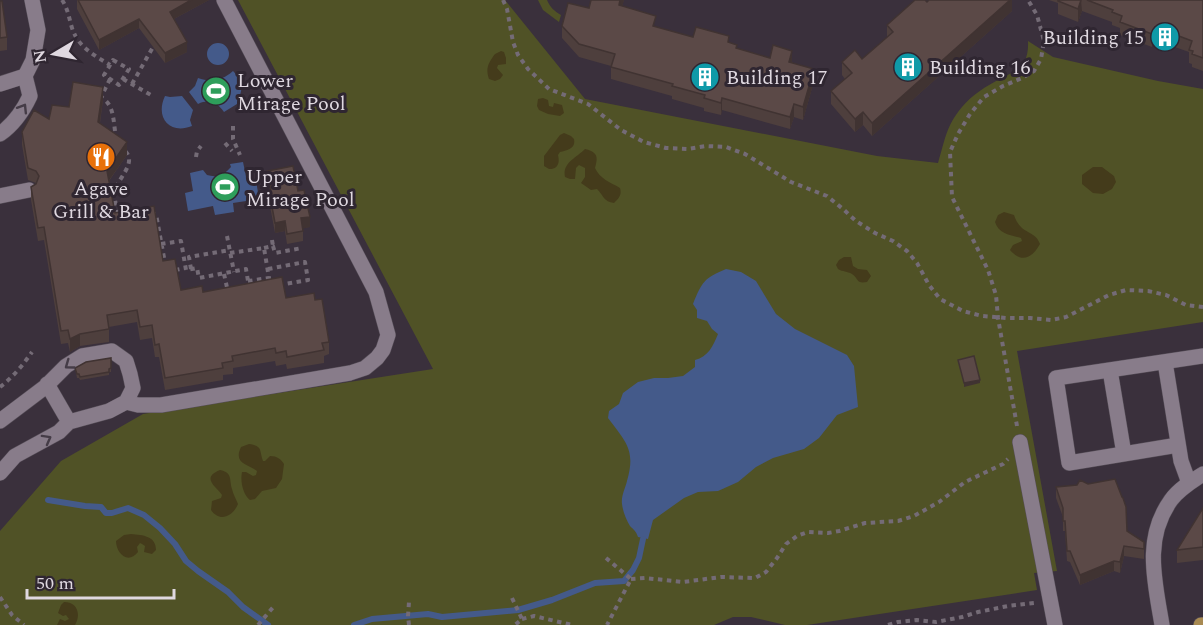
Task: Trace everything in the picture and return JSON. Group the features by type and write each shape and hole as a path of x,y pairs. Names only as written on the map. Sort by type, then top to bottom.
{"lane":[{"path":"1,132 8,128 24,110 30,96 25,76 33,60 38,30 32,0"},
{"path":"126,402 138,405 161,405 350,373 365,368 376,358 383,350 388,335 376,292 224,0"},
{"path":"0,84 25,76"},
{"path":"0,196 29,190"},
{"path":"0,421 48,384 66,366 82,356 112,351 126,362 133,388 126,402 109,411 69,422 59,432 15,456 0,473"},
{"path":"1178,445 1069,463 1056,378 1203,356"},
{"path":"1166,362 1181,461 1189,483"},
{"path":"1110,370 1124,454"},
{"path":"48,384 69,422"},
{"path":"1020,442 1055,625"},
{"path":"1162,625 1153,567 1153,541 1159,521 1172,499 1203,474"}],"path":[{"path":"62,0 68,9 72,28 85,50 110,65"},
{"path":"503,0 518,55 528,69 549,89 588,105 621,130 644,142 666,148 726,147 745,154 791,182 827,196 856,221 907,251 940,299 963,310 998,318 1050,320 1066,317 1109,295 1126,290 1148,291 1166,295 1186,304 1203,307"},
{"path":"606,558 631,579 645,578 683,582 721,577 755,578 766,572 786,544 797,536 808,532 828,533 865,523 898,521 914,516 939,502 965,482 1003,464 1020,442 996,295 987,270 952,197 950,152 970,114 984,97 1034,71 1041,59 1044,41 1037,15 1028,0"},
{"path":"150,38 155,47"},
{"path":"132,84 155,47 164,42"},
{"path":"113,60 129,69 123,79 119,85 104,75 113,60"},
{"path":"123,79 151,95"},
{"path":"110,80 101,97 110,104 118,146 129,154 130,158 114,192 119,220"},
{"path":"233,126 233,139 240,155"},
{"path":"225,143 232,151"},
{"path":"196,157 201,146"},
{"path":"147,215 156,214 166,271 197,268 199,278 246,269 250,292"},
{"path":"227,236 234,272"},
{"path":"272,240 274,253 302,248"},
{"path":"161,244 181,241 189,268"},
{"path":"189,268 189,257 273,246"},
{"path":"264,248 270,286 308,280 305,262 268,269"},
{"path":"224,274 228,296"},
{"path":"248,281 269,278"},
{"path":"0,387 22,367 32,352"},
{"path":"608,625 631,579"},
{"path":"0,597 12,615 24,625"},
{"path":"512,598 522,619"},
{"path":"888,625 917,620 936,622 998,608 1050,601"},
{"path":"409,602 409,625"},
{"path":"258,625 274,605"},
{"path":"515,625 522,619 534,616 572,625"}],"green space":[{"path":"238,0 505,0 585,99 877,156 938,163 952,121 957,114 980,91 1013,72 1025,61 1028,41 1053,57 1203,89 1203,322 1017,351 1057,571 1034,573 1037,590 807,625 785,625 751,617 733,617 714,625 0,625 0,531 61,461 143,414 433,369"},
{"path":"538,0 547,0 552,9 561,15 559,22 543,10"}],"sand":[{"path":"504,52 506,64 498,65 497,68 503,75 495,81 489,79 489,63 495,54"},
{"path":"538,99 548,100 549,106 553,107 554,103 562,105 564,113 560,116 539,110"},
{"path":"564,133 574,139 574,145 560,152 558,165 549,169 544,166 544,156"},
{"path":"585,149 596,156 595,168 600,175 620,188 620,196 614,203 606,200 597,189 591,190 581,183 585,177 585,168 579,165 576,168 575,179 565,177 570,161"},
{"path":"1093,167 1102,167 1114,176 1116,182 1112,189 1103,194 1093,193 1082,184 1082,175"},
{"path":"1004,212 1014,215 1020,226 1038,239 1040,244 1031,255 1023,258 1010,250 1013,245 1022,241 1021,238 1005,233 997,226 995,222 998,215"},
{"path":"844,257 851,257 853,266 858,269 867,270 871,276 867,282 859,282 852,274 838,269 836,265"},
{"path":"249,444 259,447 263,461 272,456 284,464 282,479 276,488 262,491 255,499 250,500 243,487 242,472 253,476 257,471 243,463 239,457 241,447"},
{"path":"220,470 229,475 232,491 238,504 230,515 222,517 211,510 212,501 221,498 222,495 214,486 211,476"},
{"path":"131,534 151,539 156,550 152,554 144,552 145,546 140,543 137,547 138,552 134,556 123,556 118,550 116,541 124,535"},
{"path":"64,602 72,604 77,610 78,617 75,625 57,625 60,619 65,621 69,619 66,615 58,613"}],"water":[{"path":"218,43 226,46 229,54 226,62 218,65 210,62 207,54 210,46"},
{"name":"Lower Mirage Pool","path":"233,71 241,82 240,94 237,104 224,112 213,102 198,104 189,92 195,86 198,78 217,80"},
{"path":"165,96 182,96 193,110 190,120 192,126 177,128 166,122 162,111"},
{"name":"Upper Mirage Pool","path":"243,162 247,181 256,180 259,199 233,203 234,212 215,215 213,206 188,211 185,193 193,191 190,173 203,170 207,175 217,176 228,170 231,167 230,164"},
{"path":"726,269 741,272 756,281 776,314 795,329 847,355 854,366 858,407 837,415 819,438 804,449 773,458 756,467 738,482 718,491 698,492 684,498 653,520 648,539 638,537 627,521 622,504 630,470 630,454 624,440 608,418 609,411 619,404 623,393 638,382 654,378 683,376 695,367 695,360 709,350 718,334 707,321 697,318 697,310 693,304 705,282"}],"building":[{"path":"78,0 191,0 170,12 187,42 165,53 139,19 99,40"},
{"name":"Building 17","path":"591,0 620,0 619,5 656,16 653,26 693,37 696,27 729,36 728,42 737,45 736,48 770,58 773,45 792,51 789,62 814,69 803,107 794,104 790,117 722,98 721,103 704,98 705,95 672,86 673,84 611,67 615,54 579,44 562,26 568,3 589,8"},
{"name":"Building 16","path":"915,0 927,2 929,0 1010,0 872,123 863,112 855,119 831,91 852,73 842,62 855,50 862,59 893,32 887,25"},
{"path":"1058,0 1081,0 1078,9"},
{"path":"1087,0 1203,0 1203,58 1192,54 1193,51 1189,50 1192,41 1155,27 1152,34 1120,22 1122,16 1112,12 1113,10"},
{"path":"0,1 2,1 7,37 0,38"},
{"path":"73,82 103,87 98,122 127,142 107,171 115,213 154,206 163,261 175,259 181,290 202,286 203,292 282,277 286,298 314,293 315,300 322,299 329,342 322,343 324,350 287,357 286,351 276,353 275,348 232,356 233,361 222,363 223,368 165,378 159,344 155,345 152,325 140,327 137,310 107,315 109,329 80,334 70,339 68,330 61,331 44,227 38,228 31,187 36,184 39,176 36,171 28,168 22,132 34,110 49,119 52,105 69,107"},
{"path":"293,166 298,191 304,190 310,217 301,218 303,231 287,234 285,221 275,223 267,171"},
{"path":"974,356 980,380 964,383 958,360"},
{"path":"111,358 109,372 80,377 77,374 75,368 86,362"},
{"path":"1115,479 1126,507 1127,531 1144,542 1144,549 1124,546 1120,562 1114,561 1080,575 1070,551 1067,551 1063,508 1056,487 1077,485 1080,480 1088,484"},
{"path":"1203,508 1203,547 1177,550"}],"waterway":[{"path":"48,500 101,507 106,513 128,508 144,515 175,544 186,561 268,625"},
{"path":"354,625 372,619 428,614 442,617 518,610 552,600 595,583 624,581 639,558 643,539"}],"place":[{"name":"Building 15","path":"1165,37"},
{"name":"Building 16","path":"908,67"},
{"name":"Building 17","path":"705,77"},
{"name":"Lower Mirage Pool","path":"216,91"},
{"name":"Agave Grill & Bar","path":"101,157"},
{"name":"Upper Mirage Pool","path":"225,187"}]}
